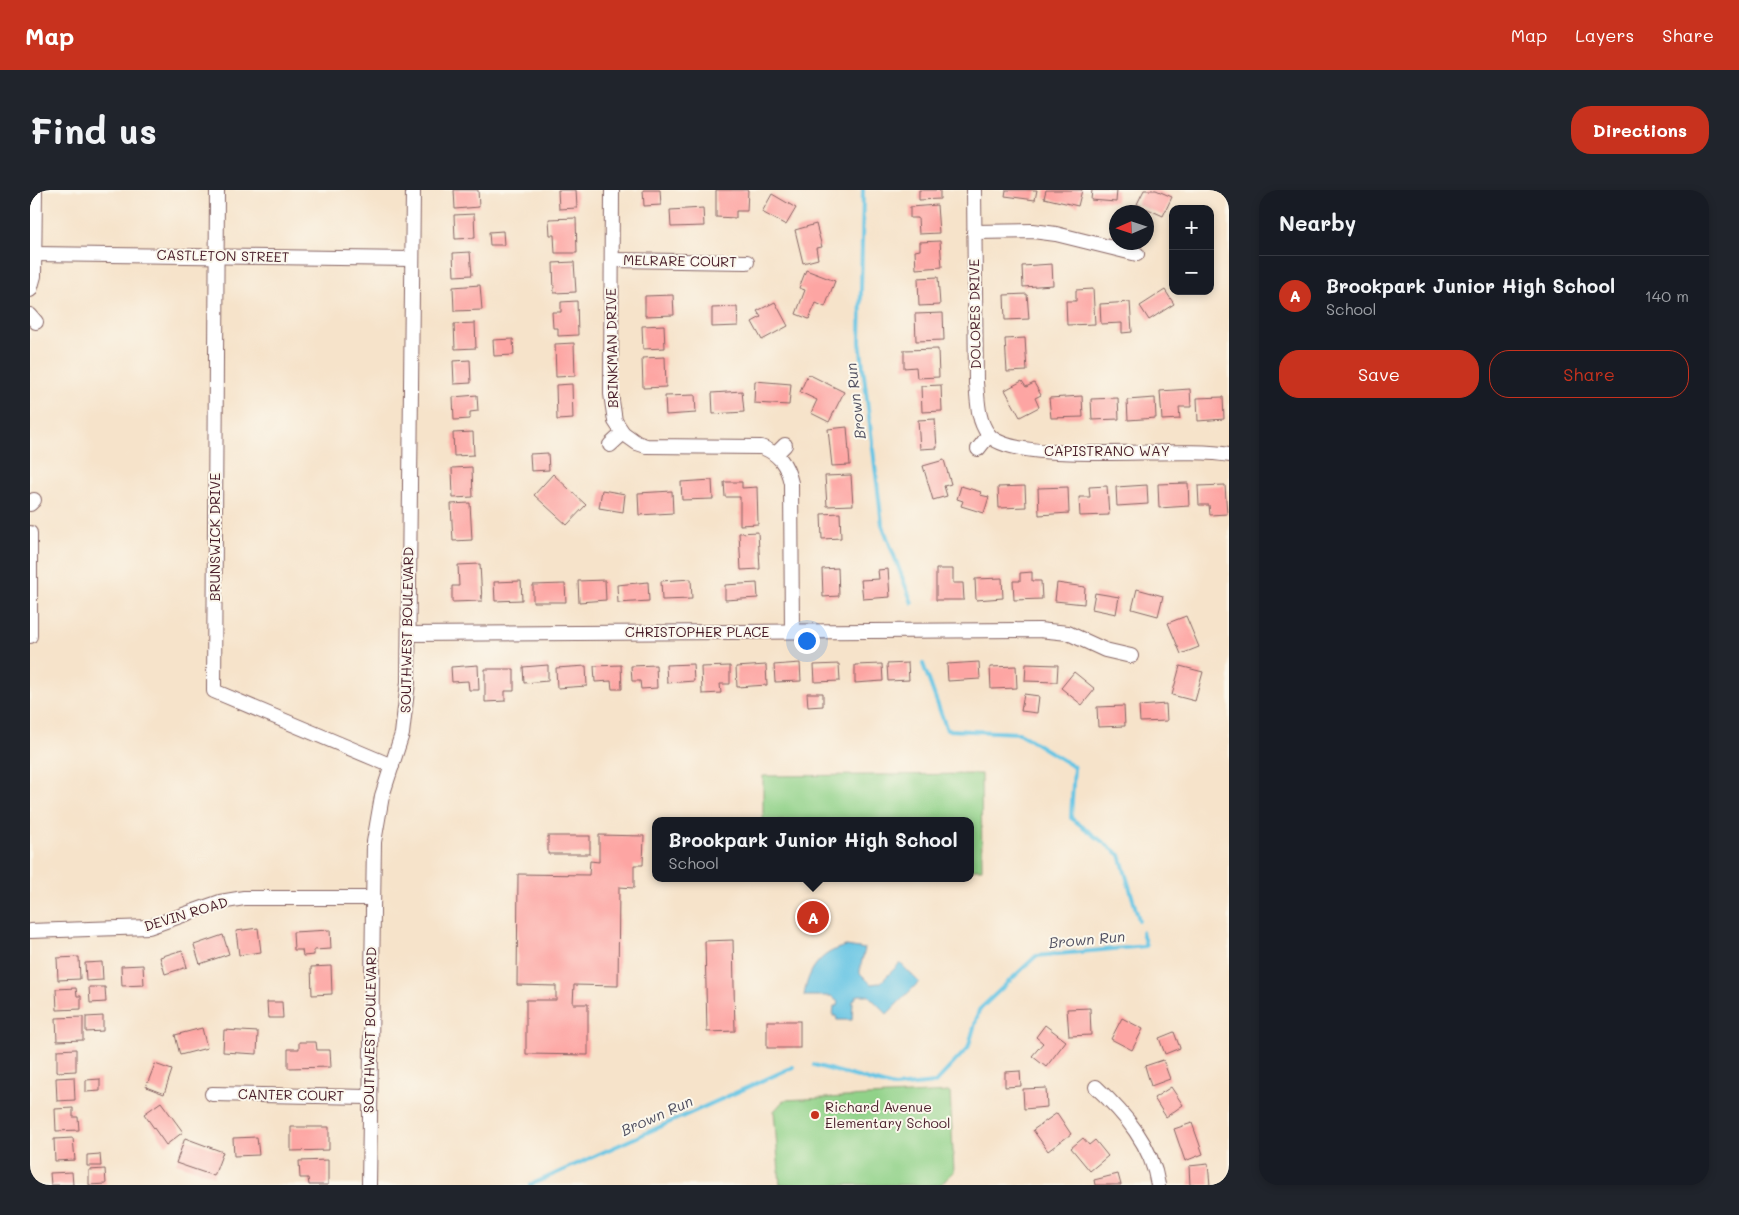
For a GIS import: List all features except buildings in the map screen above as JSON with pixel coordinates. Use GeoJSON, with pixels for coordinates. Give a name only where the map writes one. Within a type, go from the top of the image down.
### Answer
{"type":"FeatureCollection","features":[{"type":"Feature","properties":{"kind":"street"},"geometry":{"type":"LineString","coordinates":[[30,290],[34,276],[35,190]]}},
{"type":"Feature","properties":{"kind":"street","name":"BRUNSWICK DRIVE"},"geometry":{"type":"LineString","coordinates":[[217,190],[214,690],[392,766]]}},
{"type":"Feature","properties":{"kind":"street","name":"SOUTHWEST BOULEVARD"},"geometry":{"type":"LineString","coordinates":[[369,1185],[372,898],[376,820],[402,734],[406,710],[409,634],[413,190]]}},
{"type":"Feature","properties":{"kind":"street","name":"BRINKMAN DRIVE"},"geometry":{"type":"LineString","coordinates":[[612,190],[611,394],[612,412],[623,433]]}},
{"type":"Feature","properties":{"kind":"street","name":"DOLORES DRIVE"},"geometry":{"type":"LineString","coordinates":[[974,190],[976,383],[978,412],[989,436]]}},
{"type":"Feature","properties":{"kind":"street"},"geometry":{"type":"LineString","coordinates":[[974,232],[1033,231],[1056,234],[1138,254]]}},
{"type":"Feature","properties":{"kind":"street","name":"CASTLETON STREET"},"geometry":{"type":"LineString","coordinates":[[34,254],[412,259]]}},
{"type":"Feature","properties":{"kind":"street","name":"MELRARE COURT"},"geometry":{"type":"LineString","coordinates":[[612,260],[747,262]]}},
{"type":"Feature","properties":{"kind":"street"},"geometry":{"type":"LineString","coordinates":[[610,444],[623,433],[637,443],[646,446],[761,447],[781,450],[791,483],[792,631]]}},
{"type":"Feature","properties":{"kind":"street"},"geometry":{"type":"LineString","coordinates":[[978,449],[989,436]]}},
{"type":"Feature","properties":{"kind":"street","name":"CAPISTRANO WAY"},"geometry":{"type":"LineString","coordinates":[[989,436],[1000,443],[1014,448],[1045,452],[1194,451],[1229,455]]}},
{"type":"Feature","properties":{"kind":"street"},"geometry":{"type":"LineString","coordinates":[[30,533],[30,636]]}},
{"type":"Feature","properties":{"kind":"street","name":"CHRISTOPHER PLACE"},"geometry":{"type":"LineString","coordinates":[[409,634],[1055,631],[1068,633],[1105,650],[1131,656]]}},
{"type":"Feature","properties":{"kind":"street","name":"DEVIN ROAD"},"geometry":{"type":"LineString","coordinates":[[30,931],[149,927],[220,902],[244,898],[372,898]]}},
{"type":"Feature","properties":{"kind":"street"},"geometry":{"type":"LineString","coordinates":[[1096,1086],[1122,1112],[1135,1129],[1147,1150],[1156,1172],[1158,1185]]}},
{"type":"Feature","properties":{"kind":"street","name":"CANTER COURT"},"geometry":{"type":"LineString","coordinates":[[212,1094],[369,1097]]}},
{"type":"Feature","properties":{"kind":"green space"},"geometry":{"type":"Polygon","coordinates":[[[981,774],[982,869],[974,869],[974,817],[763,817],[763,776],[981,774]]]}},
{"type":"Feature","properties":{"kind":"green space"},"geometry":{"type":"Polygon","coordinates":[[[950,1092],[954,1172],[940,1185],[780,1185],[774,1111],[784,1100],[950,1092]]]}},
{"type":"Feature","properties":{"kind":"water"},"geometry":{"type":"Polygon","coordinates":[[[846,946],[865,949],[859,972],[871,984],[880,983],[900,963],[919,982],[887,1014],[868,995],[858,995],[853,1001],[852,1020],[837,1020],[836,1016],[833,1016],[834,1006],[838,1006],[838,1002],[831,996],[804,996],[808,978],[816,964],[829,953],[846,946]]]}},
{"type":"Feature","properties":{"kind":"waterway","name":"Brown Run"},"geometry":{"type":"LineString","coordinates":[[863,190],[860,342],[882,524],[912,603]]}},
{"type":"Feature","properties":{"kind":"waterway","name":"Brown Run"},"geometry":{"type":"LineString","coordinates":[[923,664],[947,730],[1019,733],[1074,767],[1071,818],[1120,855],[1139,920]]}},
{"type":"Feature","properties":{"kind":"waterway","name":"Brown Run"},"geometry":{"type":"LineString","coordinates":[[814,1065],[894,1087],[935,1083],[968,1048],[979,1010],[1036,956],[1146,946],[1142,932]]}},
{"type":"Feature","properties":{"kind":"waterway","name":"Brown Run"},"geometry":{"type":"LineString","coordinates":[[530,1185],[793,1067]]}},
{"type":"Feature","properties":{"kind":"place","name":"Brookpark Junior High School"},"geometry":{"type":"Point","coordinates":[813,917]}},
{"type":"Feature","properties":{"kind":"place","name":"Richard Avenue Elementary School"},"geometry":{"type":"Point","coordinates":[815,1115]}}]}
